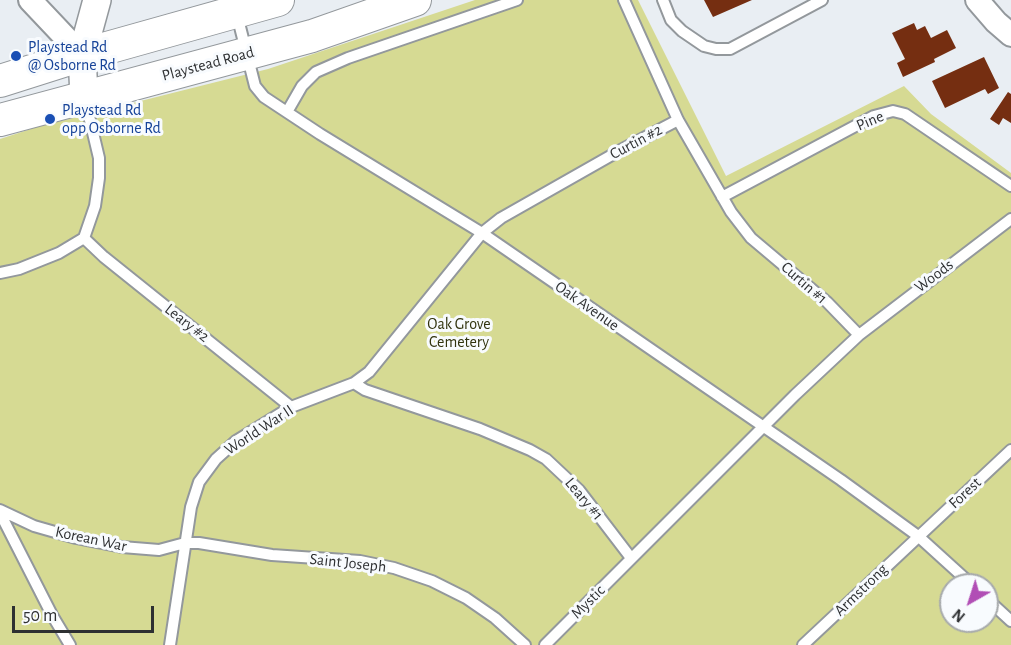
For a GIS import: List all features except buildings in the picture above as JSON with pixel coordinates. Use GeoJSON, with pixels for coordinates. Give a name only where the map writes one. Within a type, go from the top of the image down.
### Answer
{"type":"FeatureCollection","features":[{"type":"Feature","properties":{"kind":"main road"},"geometry":{"type":"LineString","coordinates":[[0,81],[82,55],[278,0]]}},
{"type":"Feature","properties":{"kind":"main road","name":"Playstead Road"},"geometry":{"type":"LineString","coordinates":[[0,120],[312,36],[415,0]]}},
{"type":"Feature","properties":{"kind":"street"},"geometry":{"type":"LineString","coordinates":[[30,0],[82,55]]}},
{"type":"Feature","properties":{"kind":"street"},"geometry":{"type":"LineString","coordinates":[[84,96],[82,55],[97,0]]}},
{"type":"Feature","properties":{"kind":"street"},"geometry":{"type":"LineString","coordinates":[[977,0],[1011,35]]}},
{"type":"Feature","properties":{"kind":"lane"},"geometry":{"type":"LineString","coordinates":[[287,112],[302,86],[316,72],[348,58],[517,0]]}},
{"type":"Feature","properties":{"kind":"lane","name":"Curtin #2"},"geometry":{"type":"LineString","coordinates":[[482,234],[501,218],[678,120],[624,0]]}},
{"type":"Feature","properties":{"kind":"lane"},"geometry":{"type":"LineString","coordinates":[[663,0],[671,20],[682,31],[704,46],[716,49],[730,49],[822,0]]}},
{"type":"Feature","properties":{"kind":"lane","name":"Oak Avenue"},"geometry":{"type":"LineString","coordinates":[[236,12],[255,86],[264,97],[482,234],[918,536],[959,573]]}},
{"type":"Feature","properties":{"kind":"lane"},"geometry":{"type":"LineString","coordinates":[[0,273],[18,269],[59,252],[84,238],[95,206],[99,158],[84,96]]}},
{"type":"Feature","properties":{"kind":"lane","name":"Pine"},"geometry":{"type":"LineString","coordinates":[[722,197],[874,116],[893,111],[905,114],[1011,186]]}},
{"type":"Feature","properties":{"kind":"lane","name":"Curtin #1"},"geometry":{"type":"LineString","coordinates":[[678,120],[731,212],[751,238],[827,302],[859,335]]}},
{"type":"Feature","properties":{"kind":"lane","name":"Woods"},"geometry":{"type":"LineString","coordinates":[[859,335],[1011,219]]}},
{"type":"Feature","properties":{"kind":"lane"},"geometry":{"type":"LineString","coordinates":[[354,383],[369,372],[482,234]]}},
{"type":"Feature","properties":{"kind":"lane","name":"Leary #2"},"geometry":{"type":"LineString","coordinates":[[84,238],[104,257],[291,407]]}},
{"type":"Feature","properties":{"kind":"lane"},"geometry":{"type":"LineString","coordinates":[[631,558],[795,395],[859,335]]}},
{"type":"Feature","properties":{"kind":"lane","name":"World War II"},"geometry":{"type":"LineString","coordinates":[[170,645],[191,507],[199,482],[216,459],[236,441],[291,407],[354,383]]}},
{"type":"Feature","properties":{"kind":"lane","name":"Leary #1"},"geometry":{"type":"LineString","coordinates":[[354,383],[365,390],[480,429],[546,459],[579,490],[631,558]]}},
{"type":"Feature","properties":{"kind":"lane","name":"Forest"},"geometry":{"type":"LineString","coordinates":[[918,536],[1011,450]]}},
{"type":"Feature","properties":{"kind":"lane"},"geometry":{"type":"LineString","coordinates":[[0,511],[47,605],[70,645]]}},
{"type":"Feature","properties":{"kind":"lane","name":"Korean War"},"geometry":{"type":"LineString","coordinates":[[0,511],[34,526],[76,538],[122,547],[159,550],[185,543]]}},
{"type":"Feature","properties":{"kind":"lane","name":"Armstrong"},"geometry":{"type":"LineString","coordinates":[[803,645],[918,536]]}},
{"type":"Feature","properties":{"kind":"lane","name":"Saint Joseph"},"geometry":{"type":"LineString","coordinates":[[185,543],[317,560],[360,561],[394,568],[432,581],[466,598],[495,618],[525,645]]}},
{"type":"Feature","properties":{"kind":"lane","name":"Mystic"},"geometry":{"type":"LineString","coordinates":[[545,645],[631,558]]}},
{"type":"Feature","properties":{"kind":"lane"},"geometry":{"type":"LineString","coordinates":[[999,610],[1011,621]]}},
{"type":"Feature","properties":{"kind":"green space","name":"Oak Grove Cemetery"},"geometry":{"type":"Polygon","coordinates":[[[475,0],[638,0],[726,176],[904,86],[931,114],[1011,173],[1011,645],[0,645],[0,139],[37,127],[268,69],[475,0]]]}},
{"type":"Feature","properties":{"kind":"place","name":"Playstead Rd @ Osborne Rd"},"geometry":{"type":"Point","coordinates":[16,56]}},
{"type":"Feature","properties":{"kind":"place","name":"Playstead Rd opp Osborne Rd"},"geometry":{"type":"Point","coordinates":[50,119]}}]}
